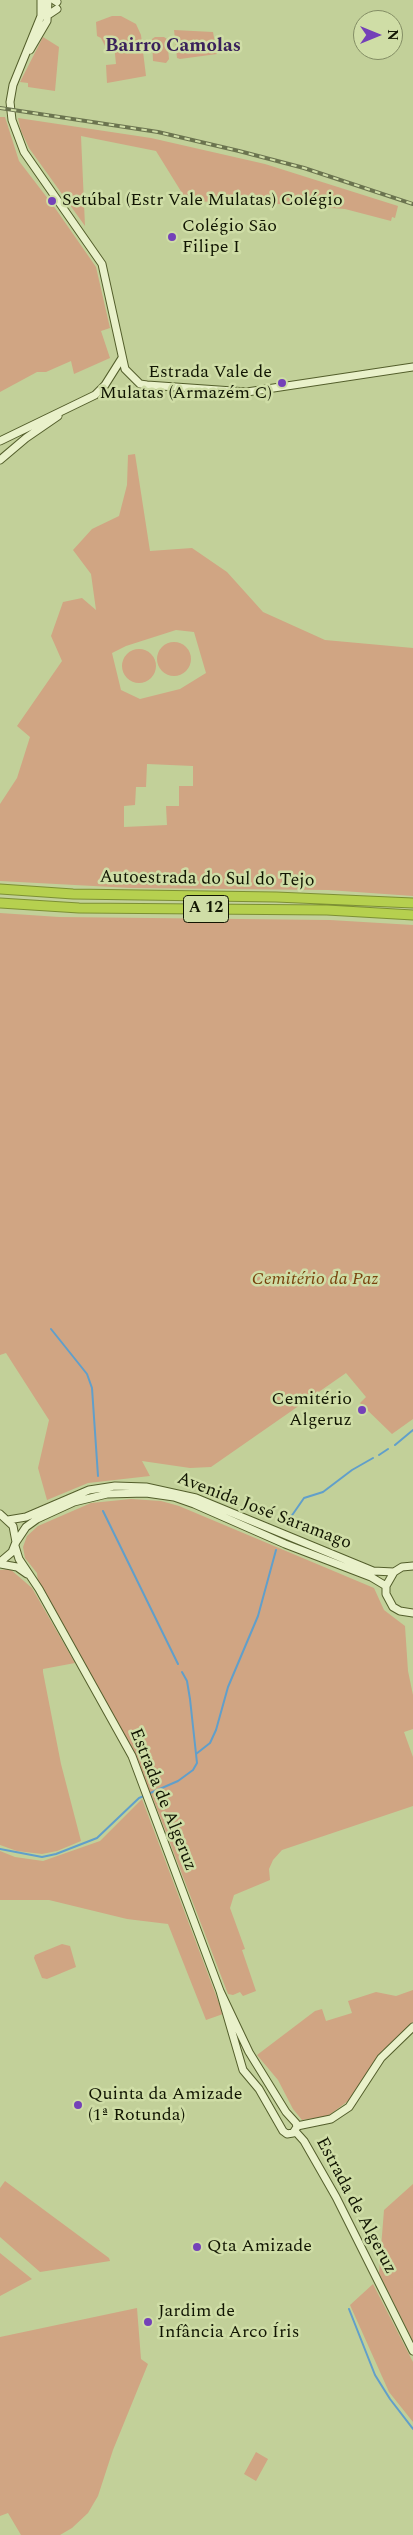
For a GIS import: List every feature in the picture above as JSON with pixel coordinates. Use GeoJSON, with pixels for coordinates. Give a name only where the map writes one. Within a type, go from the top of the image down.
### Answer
{"type":"FeatureCollection","features":[{"type":"Feature","properties":{"kind":"highway","name":"Autoestrada do Sul do Tejo"},"geometry":{"type":"LineString","coordinates":[[0,888],[67,894],[268,896],[413,903]]}},
{"type":"Feature","properties":{"kind":"highway","name":"Autoestrada do Sul do Tejo"},"geometry":{"type":"LineString","coordinates":[[0,903],[79,908],[327,910],[413,915]]}},
{"type":"Feature","properties":{"kind":"main road"},"geometry":{"type":"LineString","coordinates":[[45,3],[48,15]]}},
{"type":"Feature","properties":{"kind":"main road"},"geometry":{"type":"LineString","coordinates":[[45,3],[38,25],[12,85],[10,102],[17,137],[39,174],[94,251],[104,270],[125,370],[140,384],[247,392],[413,367]]}},
{"type":"Feature","properties":{"kind":"main road"},"geometry":{"type":"LineString","coordinates":[[20,66],[40,35],[48,15],[56,4]]}},
{"type":"Feature","properties":{"kind":"main road"},"geometry":{"type":"LineString","coordinates":[[0,441],[60,414],[95,395],[105,385],[122,358]]}},
{"type":"Feature","properties":{"kind":"main road"},"geometry":{"type":"LineString","coordinates":[[0,460],[26,438],[60,414]]}},
{"type":"Feature","properties":{"kind":"main road","name":"Avenida José Saramago"},"geometry":{"type":"LineString","coordinates":[[8,1520],[26,1517],[89,1490],[115,1486],[146,1486],[196,1498],[373,1571],[394,1572],[402,1567],[413,1566]]}},
{"type":"Feature","properties":{"kind":"main road","name":"Avenida José Saramago"},"geometry":{"type":"LineString","coordinates":[[16,1544],[26,1527],[74,1502],[108,1494],[146,1493],[174,1497],[194,1504],[285,1544],[371,1577],[386,1586]]}},
{"type":"Feature","properties":{"kind":"main road"},"geometry":{"type":"LineString","coordinates":[[0,1514],[8,1520]]}},
{"type":"Feature","properties":{"kind":"main road","name":"Estrada de Algeruz"},"geometry":{"type":"LineString","coordinates":[[8,1520],[16,1534],[19,1559],[31,1576],[130,1752],[148,1794],[220,1991],[245,2071],[282,2129],[287,2134],[296,2129]]}},
{"type":"Feature","properties":{"kind":"main road"},"geometry":{"type":"LineString","coordinates":[[0,1563],[8,1557],[16,1544]]}},
{"type":"Feature","properties":{"kind":"main road"},"geometry":{"type":"LineString","coordinates":[[0,1563],[17,1567],[31,1576]]}},
{"type":"Feature","properties":{"kind":"main road"},"geometry":{"type":"LineString","coordinates":[[394,1572],[386,1586],[386,1594],[393,1607],[400,1611],[413,1613]]}},
{"type":"Feature","properties":{"kind":"main road","name":"Estrada de Algeruz"},"geometry":{"type":"LineString","coordinates":[[220,1991],[256,2065],[291,2119],[336,2197],[413,2351]]}},
{"type":"Feature","properties":{"kind":"main road"},"geometry":{"type":"LineString","coordinates":[[296,2129],[331,2119],[349,2107],[381,2058],[413,2028]]}},
{"type":"Feature","properties":{"kind":"main road"},"geometry":{"type":"LineString","coordinates":[[252,2060],[256,2065],[253,2073],[245,2071],[246,2061],[252,2060]]}},
{"type":"Feature","properties":{"kind":"main road"},"geometry":{"type":"LineString","coordinates":[[282,2129],[282,2122],[291,2119]]}},
{"type":"Feature","properties":{"kind":"green space"},"geometry":{"type":"Polygon","coordinates":[[[112,16],[121,16],[136,24],[141,35],[146,76],[107,83],[106,65],[116,64],[114,44],[105,46],[101,38],[97,36],[96,22],[112,16]]]}},
{"type":"Feature","properties":{"kind":"green space"},"geometry":{"type":"Polygon","coordinates":[[[174,30],[213,32],[217,54],[177,58],[174,30]]]}},
{"type":"Feature","properties":{"kind":"green space"},"geometry":{"type":"Polygon","coordinates":[[[43,37],[59,47],[55,91],[28,87],[28,83],[20,82],[43,37]]]}},
{"type":"Feature","properties":{"kind":"green space"},"geometry":{"type":"Polygon","coordinates":[[[155,37],[167,39],[169,59],[166,63],[153,61],[152,39],[155,37]]]}},
{"type":"Feature","properties":{"kind":"green space"},"geometry":{"type":"Polygon","coordinates":[[[0,117],[5,117],[19,161],[55,208],[96,267],[110,328],[101,331],[110,358],[74,374],[71,361],[46,372],[37,372],[0,392],[0,117]]]}},
{"type":"Feature","properties":{"kind":"green space"},"geometry":{"type":"Polygon","coordinates":[[[18,118],[151,138],[265,164],[398,206],[395,218],[392,217],[391,221],[345,209],[278,204],[187,201],[156,151],[81,136],[85,226],[29,148],[21,131],[18,118]]]}},
{"type":"Feature","properties":{"kind":"green space"},"geometry":{"type":"Polygon","coordinates":[[[135,454],[150,551],[192,548],[227,572],[263,612],[325,640],[413,648],[413,896],[328,890],[131,888],[0,881],[0,804],[17,778],[30,737],[17,726],[62,661],[51,636],[63,602],[82,598],[96,610],[91,574],[73,550],[92,529],[119,516],[127,485],[128,455],[135,454]],[[176,630],[126,646],[112,653],[121,690],[140,699],[180,689],[206,673],[194,632],[176,630]],[[147,764],[146,787],[136,787],[135,805],[124,806],[124,827],[167,825],[166,806],[179,806],[179,786],[193,786],[193,766],[147,764]]]}},
{"type":"Feature","properties":{"kind":"green space"},"geometry":{"type":"Polygon","coordinates":[[[174,642],[186,647],[191,659],[186,671],[174,676],[162,671],[157,659],[162,647],[174,642]]]}},
{"type":"Feature","properties":{"kind":"green space"},"geometry":{"type":"Polygon","coordinates":[[[139,649],[151,654],[156,666],[151,678],[139,683],[127,678],[122,666],[127,654],[139,649]]]}},
{"type":"Feature","properties":{"kind":"green space","name":"Cemitério da Paz"},"geometry":{"type":"Polygon","coordinates":[[[0,913],[59,917],[330,920],[413,925],[413,1419],[392,1434],[360,1403],[366,1397],[346,1373],[211,1467],[190,1468],[142,1461],[150,1476],[88,1483],[47,1500],[38,1468],[49,1420],[6,1353],[0,1355],[0,913]]]}},
{"type":"Feature","properties":{"kind":"green space"},"geometry":{"type":"Polygon","coordinates":[[[131,1499],[161,1501],[179,1506],[374,1588],[384,1610],[405,1626],[408,1671],[413,1695],[413,1729],[404,1732],[413,1757],[413,1806],[282,1850],[273,1860],[269,1869],[270,1880],[234,1895],[230,1908],[245,1949],[242,1950],[256,1991],[243,1996],[240,1992],[233,1995],[228,1994],[152,1796],[38,1583],[37,1573],[25,1558],[23,1547],[27,1536],[38,1526],[91,1503],[131,1499]]]}},
{"type":"Feature","properties":{"kind":"green space"},"geometry":{"type":"Polygon","coordinates":[[[10,1569],[32,1588],[75,1663],[43,1669],[43,1672],[61,1764],[81,1841],[57,1851],[42,1854],[17,1851],[0,1845],[0,1570],[10,1569]]]}},
{"type":"Feature","properties":{"kind":"green space"},"geometry":{"type":"Polygon","coordinates":[[[142,1799],[223,2014],[206,2020],[168,1924],[127,1919],[49,1900],[0,1900],[0,1851],[15,1857],[43,1861],[100,1841],[142,1799]]]}},
{"type":"Feature","properties":{"kind":"green space"},"geometry":{"type":"Polygon","coordinates":[[[62,1944],[70,1946],[76,1967],[47,1979],[42,1978],[34,1958],[35,1955],[62,1944]]]}},
{"type":"Feature","properties":{"kind":"green space"},"geometry":{"type":"Polygon","coordinates":[[[413,1990],[413,2022],[378,2055],[352,2098],[328,2116],[302,2120],[293,2109],[278,2080],[257,2055],[315,2011],[322,2009],[326,2021],[352,2013],[348,2001],[376,1992],[396,1996],[413,1990]]]}},
{"type":"Feature","properties":{"kind":"green space"},"geometry":{"type":"Polygon","coordinates":[[[5,2181],[109,2258],[110,2261],[40,2272],[0,2237],[0,2188],[5,2181]]]}},
{"type":"Feature","properties":{"kind":"green space"},"geometry":{"type":"Polygon","coordinates":[[[413,2184],[413,2341],[379,2273],[384,2210],[413,2184]]]}},
{"type":"Feature","properties":{"kind":"green space"},"geometry":{"type":"Polygon","coordinates":[[[0,2253],[32,2279],[0,2296],[0,2253]]]}},
{"type":"Feature","properties":{"kind":"green space"},"geometry":{"type":"Polygon","coordinates":[[[373,2284],[413,2362],[413,2422],[389,2392],[350,2305],[373,2284]]]}},
{"type":"Feature","properties":{"kind":"green space"},"geometry":{"type":"Polygon","coordinates":[[[137,2308],[141,2359],[148,2364],[113,2450],[98,2496],[88,2513],[72,2528],[60,2535],[21,2535],[8,2513],[0,2516],[0,2337],[137,2308]]]}},
{"type":"Feature","properties":{"kind":"green space"},"geometry":{"type":"Polygon","coordinates":[[[256,2452],[268,2459],[256,2481],[244,2474],[256,2452]]]}},
{"type":"Feature","properties":{"kind":"waterway"},"geometry":{"type":"LineString","coordinates":[[51,1329],[87,1374],[92,1388],[98,1476]]}},
{"type":"Feature","properties":{"kind":"waterway"},"geometry":{"type":"LineString","coordinates":[[395,1445],[413,1430]]}},
{"type":"Feature","properties":{"kind":"waterway"},"geometry":{"type":"LineString","coordinates":[[379,1455],[388,1449]]}},
{"type":"Feature","properties":{"kind":"waterway"},"geometry":{"type":"LineString","coordinates":[[286,1524],[304,1498],[323,1492],[352,1470],[373,1458]]}},
{"type":"Feature","properties":{"kind":"waterway"},"geometry":{"type":"LineString","coordinates":[[103,1511],[178,1664]]}},
{"type":"Feature","properties":{"kind":"waterway"},"geometry":{"type":"LineString","coordinates":[[196,1754],[210,1743],[216,1730],[228,1687],[258,1616],[276,1550]]}},
{"type":"Feature","properties":{"kind":"waterway"},"geometry":{"type":"LineString","coordinates":[[148,1794],[178,1781],[193,1770],[197,1763],[190,1699],[187,1681],[182,1672]]}},
{"type":"Feature","properties":{"kind":"waterway"},"geometry":{"type":"LineString","coordinates":[[0,1849],[42,1857],[56,1854],[97,1838],[139,1798],[144,1796]]}},
{"type":"Feature","properties":{"kind":"waterway"},"geometry":{"type":"LineString","coordinates":[[349,2309],[375,2375],[390,2399],[413,2429]]}},
{"type":"Feature","properties":{"kind":"railway"},"geometry":{"type":"LineString","coordinates":[[0,108],[158,132],[304,168],[413,204]]}},
{"type":"Feature","properties":{"kind":"place","name":"Setúbal (Estr Vale Mulatas) Colégio"},"geometry":{"type":"Point","coordinates":[52,201]}},
{"type":"Feature","properties":{"kind":"place","name":"Colégio São Filipe I"},"geometry":{"type":"Point","coordinates":[172,237]}},
{"type":"Feature","properties":{"kind":"place","name":"Estrada Vale de Mulatas (Armazém C)"},"geometry":{"type":"Point","coordinates":[282,383]}},
{"type":"Feature","properties":{"kind":"place","name":"Cemitério Algeruz"},"geometry":{"type":"Point","coordinates":[362,1410]}},
{"type":"Feature","properties":{"kind":"place","name":"Quinta da Amizade (1ª Rotunda)"},"geometry":{"type":"Point","coordinates":[78,2105]}},
{"type":"Feature","properties":{"kind":"place","name":"Qta Amizade"},"geometry":{"type":"Point","coordinates":[197,2247]}},
{"type":"Feature","properties":{"kind":"place","name":"Jardim de Infância Arco Íris"},"geometry":{"type":"Point","coordinates":[148,2322]}},
{"type":"Feature","properties":{"kind":"district","name":"Bairro Camolas"},"geometry":{"type":"Point","coordinates":[173,47]}}]}
